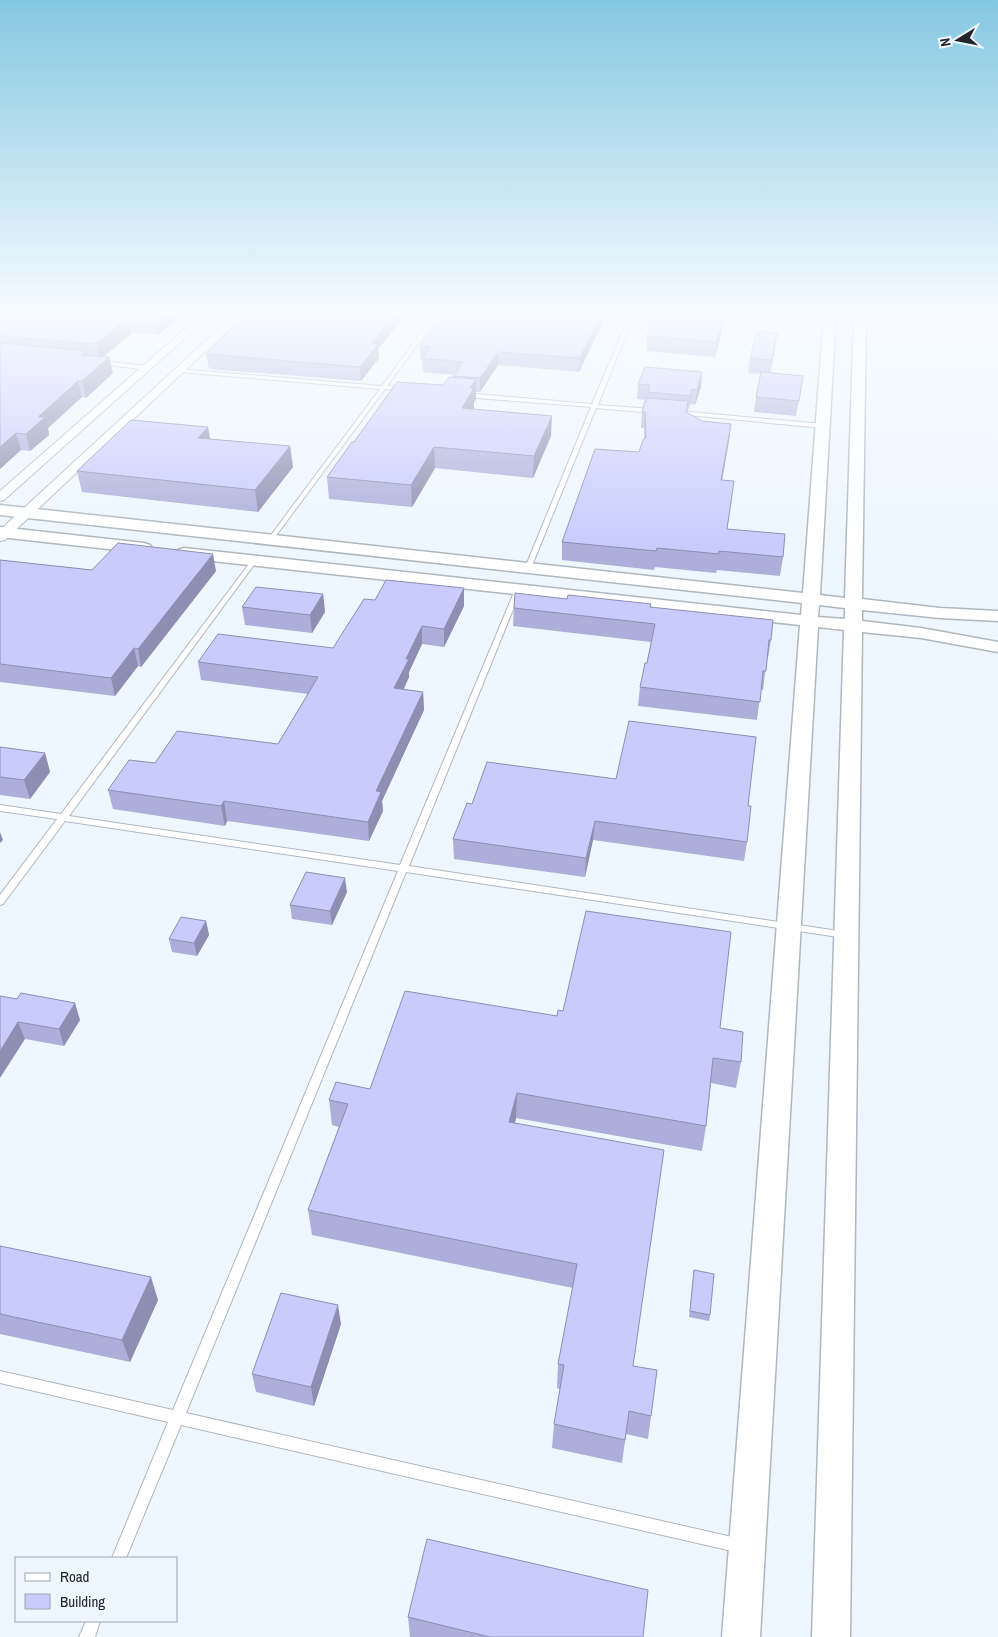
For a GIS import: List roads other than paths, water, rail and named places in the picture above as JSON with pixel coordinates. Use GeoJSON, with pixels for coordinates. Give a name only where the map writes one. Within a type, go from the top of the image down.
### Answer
{"type":"FeatureCollection","features":[{"type":"Feature","properties":{"kind":"street"},"geometry":{"type":"LineString","coordinates":[[0,497],[122,390]]}},
{"type":"Feature","properties":{"kind":"street"},"geometry":{"type":"LineString","coordinates":[[2,534],[158,390]]}},
{"type":"Feature","properties":{"kind":"street"},"geometry":{"type":"LineString","coordinates":[[741,1637],[825,390]]}},
{"type":"Feature","properties":{"kind":"street"},"geometry":{"type":"LineString","coordinates":[[831,1637],[858,390]]}},
{"type":"Feature","properties":{"kind":"street"},"geometry":{"type":"LineString","coordinates":[[0,510],[940,613],[998,616]]}},
{"type":"Feature","properties":{"kind":"street"},"geometry":{"type":"LineString","coordinates":[[2,534],[921,633],[998,647]]}},
{"type":"Feature","properties":{"kind":"lane"},"geometry":{"type":"LineString","coordinates":[[270,540],[381,390]]}},
{"type":"Feature","properties":{"kind":"lane"},"geometry":{"type":"LineString","coordinates":[[528,568],[600,390]]}},
{"type":"Feature","properties":{"kind":"lane"},"geometry":{"type":"LineString","coordinates":[[460,394],[664,412]]}},
{"type":"Feature","properties":{"kind":"lane"},"geometry":{"type":"LineString","coordinates":[[674,413],[823,426]]}},
{"type":"Feature","properties":{"kind":"lane"},"geometry":{"type":"LineString","coordinates":[[0,902],[254,561]]}},
{"type":"Feature","properties":{"kind":"lane"},"geometry":{"type":"LineString","coordinates":[[119,1557],[518,590]]}},
{"type":"Feature","properties":{"kind":"lane"},"geometry":{"type":"LineString","coordinates":[[0,808],[847,936]]}},
{"type":"Feature","properties":{"kind":"lane"},"geometry":{"type":"LineString","coordinates":[[0,1377],[747,1548]]}},
{"type":"Feature","properties":{"kind":"lane"},"geometry":{"type":"LineString","coordinates":[[87,1637],[93,1622]]}}]}
